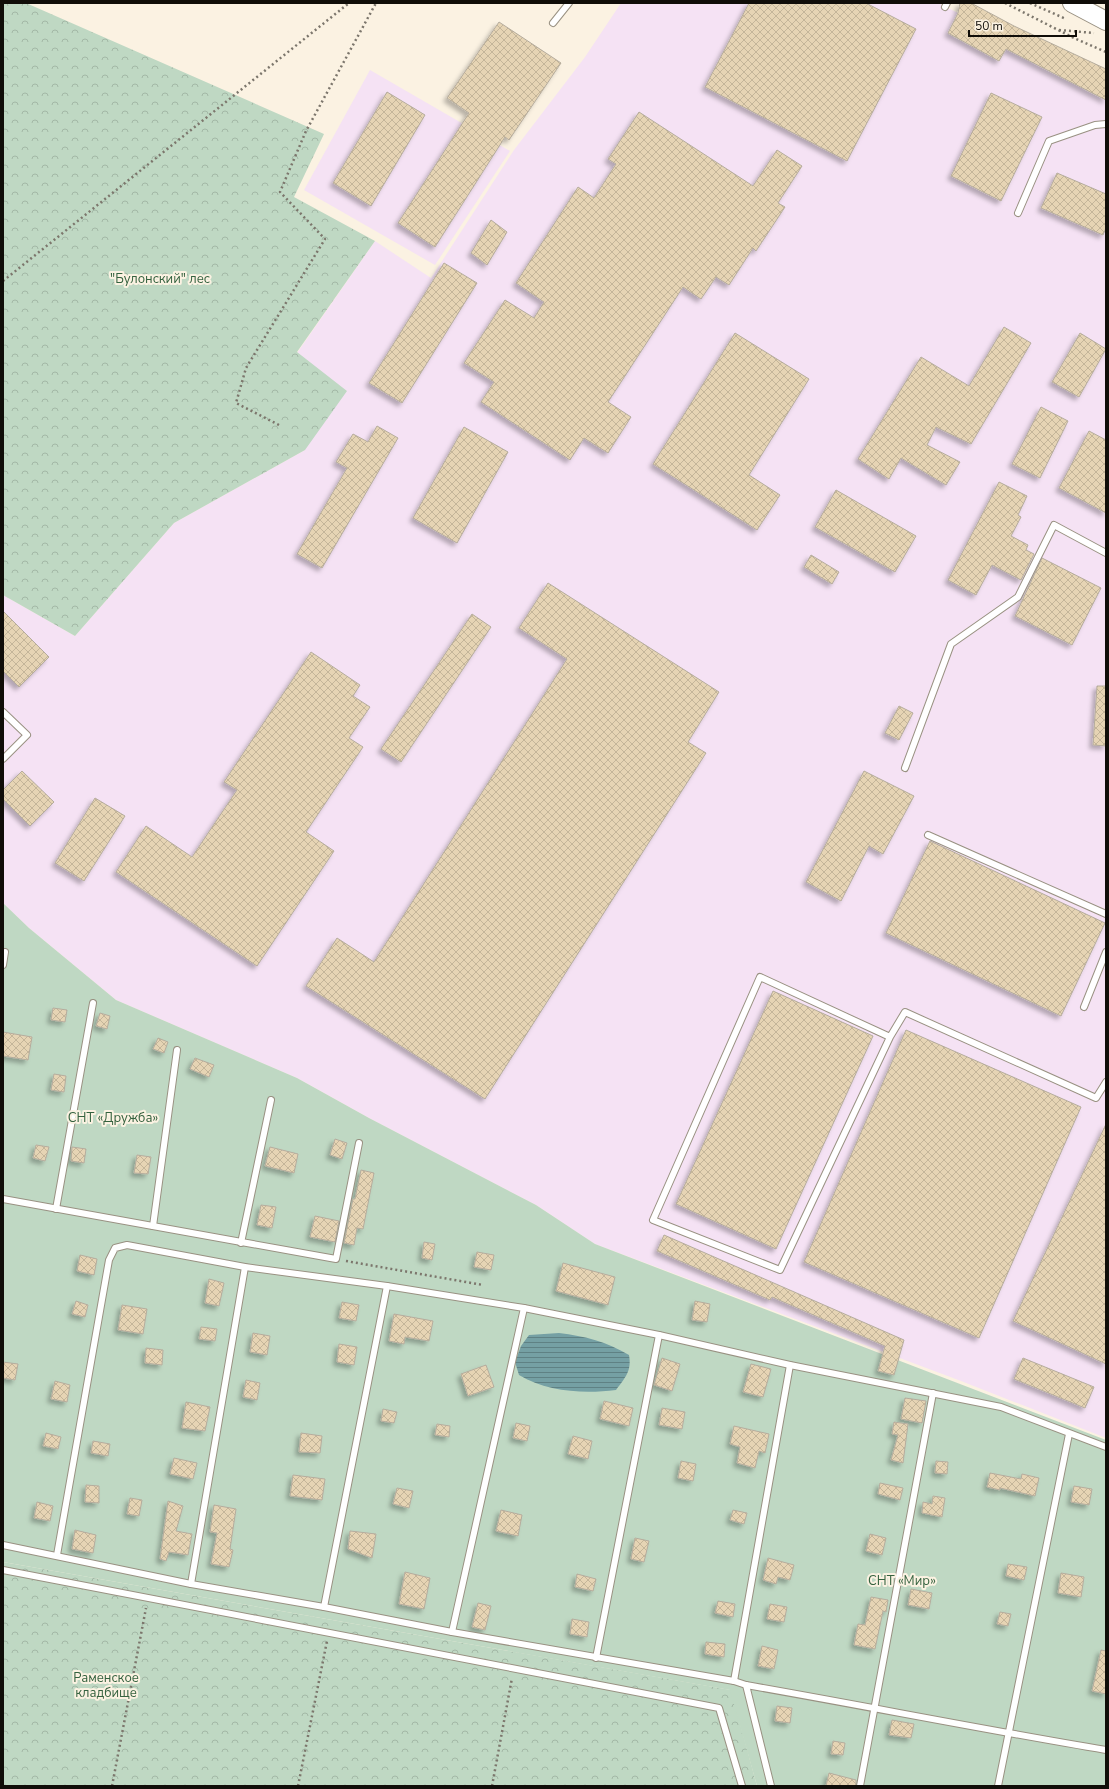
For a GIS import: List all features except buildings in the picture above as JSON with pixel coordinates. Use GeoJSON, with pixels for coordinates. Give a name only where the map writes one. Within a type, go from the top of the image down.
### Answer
{"type":"FeatureCollection","features":[{"type":"Feature","properties":{"kind":"main road"},"geometry":{"type":"LineString","coordinates":[[1072,3],[1101,27]]}},
{"type":"Feature","properties":{"kind":"lane"},"geometry":{"type":"LineString","coordinates":[[553,23],[568,3]]}},
{"type":"Feature","properties":{"kind":"lane"},"geometry":{"type":"LineString","coordinates":[[1018,213],[1048,141],[1095,125],[1106,124]]}},
{"type":"Feature","properties":{"kind":"lane"},"geometry":{"type":"LineString","coordinates":[[905,768],[951,644],[1018,597],[1054,524],[1106,554]]}},
{"type":"Feature","properties":{"kind":"lane"},"geometry":{"type":"LineString","coordinates":[[3,712],[27,735],[3,759]]}},
{"type":"Feature","properties":{"kind":"lane"},"geometry":{"type":"LineString","coordinates":[[928,835],[1106,914]]}},
{"type":"Feature","properties":{"kind":"lane"},"geometry":{"type":"LineString","coordinates":[[3,965],[5,952]]}},
{"type":"Feature","properties":{"kind":"lane"},"geometry":{"type":"LineString","coordinates":[[1084,1007],[1106,952]]}},
{"type":"Feature","properties":{"kind":"lane"},"geometry":{"type":"LineString","coordinates":[[890,1037],[760,976],[653,1220],[780,1270],[890,1037],[905,1012],[1096,1098],[1106,1082]]}},
{"type":"Feature","properties":{"kind":"lane"},"geometry":{"type":"LineString","coordinates":[[56,1209],[93,1003]]}},
{"type":"Feature","properties":{"kind":"lane"},"geometry":{"type":"LineString","coordinates":[[153,1226],[177,1050]]}},
{"type":"Feature","properties":{"kind":"lane"},"geometry":{"type":"LineString","coordinates":[[241,1242],[270,1100]]}},
{"type":"Feature","properties":{"kind":"lane"},"geometry":{"type":"LineString","coordinates":[[3,1199],[241,1242],[256,1243],[336,1259],[359,1143]]}},
{"type":"Feature","properties":{"kind":"lane"},"geometry":{"type":"LineString","coordinates":[[57,1555],[109,1260],[115,1248],[127,1245],[245,1267],[387,1286],[524,1308],[659,1335],[790,1365],[1001,1407],[1106,1447]]}},
{"type":"Feature","properties":{"kind":"lane"},"geometry":{"type":"LineString","coordinates":[[191,1584],[245,1267]]}},
{"type":"Feature","properties":{"kind":"lane"},"geometry":{"type":"LineString","coordinates":[[324,1607],[387,1286]]}},
{"type":"Feature","properties":{"kind":"lane"},"geometry":{"type":"LineString","coordinates":[[452,1632],[524,1308]]}},
{"type":"Feature","properties":{"kind":"lane"},"geometry":{"type":"LineString","coordinates":[[596,1658],[659,1335]]}},
{"type":"Feature","properties":{"kind":"lane"},"geometry":{"type":"LineString","coordinates":[[734,1681],[790,1365]]}},
{"type":"Feature","properties":{"kind":"lane"},"geometry":{"type":"LineString","coordinates":[[860,1786],[876,1708],[933,1393]]}},
{"type":"Feature","properties":{"kind":"lane"},"geometry":{"type":"LineString","coordinates":[[998,1786],[1069,1434]]}},
{"type":"Feature","properties":{"kind":"lane"},"geometry":{"type":"LineString","coordinates":[[3,1545],[191,1584],[324,1607],[596,1658],[734,1681],[746,1685],[876,1708],[1008,1734],[1106,1750]]}},
{"type":"Feature","properties":{"kind":"lane"},"geometry":{"type":"LineString","coordinates":[[3,1570],[719,1708],[742,1786]]}},
{"type":"Feature","properties":{"kind":"lane"},"geometry":{"type":"LineString","coordinates":[[746,1685],[771,1786]]}},
{"type":"Feature","properties":{"kind":"path"},"geometry":{"type":"LineString","coordinates":[[3,281],[349,3]]}},
{"type":"Feature","properties":{"kind":"path"},"geometry":{"type":"LineString","coordinates":[[279,425],[236,403],[246,368],[325,239],[280,192],[306,131],[376,3]]}},
{"type":"Feature","properties":{"kind":"path"},"geometry":{"type":"LineString","coordinates":[[1005,3],[1057,30],[1106,52]]}},
{"type":"Feature","properties":{"kind":"path"},"geometry":{"type":"LineString","coordinates":[[1057,30],[1101,27]]}},
{"type":"Feature","properties":{"kind":"path"},"geometry":{"type":"LineString","coordinates":[[336,1259],[483,1284]]}},
{"type":"Feature","properties":{"kind":"path"},"geometry":{"type":"LineString","coordinates":[[112,1786],[148,1598]]}},
{"type":"Feature","properties":{"kind":"path"},"geometry":{"type":"LineString","coordinates":[[298,1786],[328,1633]]}},
{"type":"Feature","properties":{"kind":"path"},"geometry":{"type":"LineString","coordinates":[[492,1786],[514,1668]]}},
{"type":"Feature","properties":{"kind":"shaded area"},"geometry":{"type":"Polygon","coordinates":[[[621,3],[938,3],[958,13],[948,34],[999,61],[1006,49],[1103,99],[1106,95],[1106,1438],[961,1381],[595,1244],[536,1205],[369,1118],[297,1078],[116,1000],[29,928],[3,903],[3,595],[75,636],[174,523],[305,450],[297,353],[375,241],[431,278],[514,150],[585,57],[621,3]]]}},
{"type":"Feature","properties":{"kind":"shaded area"},"geometry":{"type":"Polygon","coordinates":[[[370,70],[510,151],[435,265],[304,190],[370,70]]]}},
{"type":"Feature","properties":{"kind":"green space","name":"\"Булонский\" лес"},"geometry":{"type":"Polygon","coordinates":[[[3,3],[26,3],[324,134],[294,197],[375,241],[297,352],[347,391],[305,450],[174,523],[75,636],[3,595],[3,3]]]}},
{"type":"Feature","properties":{"kind":"green space","name":"СНТ «Мир»"},"geometry":{"type":"Polygon","coordinates":[[[3,903],[29,928],[116,1000],[297,1078],[369,1118],[536,1205],[595,1244],[1106,1440],[1106,1786],[757,1786],[730,1690],[3,1562],[3,903]]]}},
{"type":"Feature","properties":{"kind":"green space","name":"Раменское кладбище"},"geometry":{"type":"Polygon","coordinates":[[[3,1562],[731,1690],[757,1786],[3,1786],[3,1562]]]}},
{"type":"Feature","properties":{"kind":"water"},"geometry":{"type":"Polygon","coordinates":[[[559,1333],[596,1340],[629,1355],[629,1370],[616,1390],[591,1392],[566,1390],[541,1385],[519,1375],[515,1362],[521,1346],[529,1335],[559,1333]]]}},
{"type":"Feature","properties":{"kind":"park label","name":"СНТ «Дружба»"},"geometry":{"type":"Point","coordinates":[113,1117]}}]}
